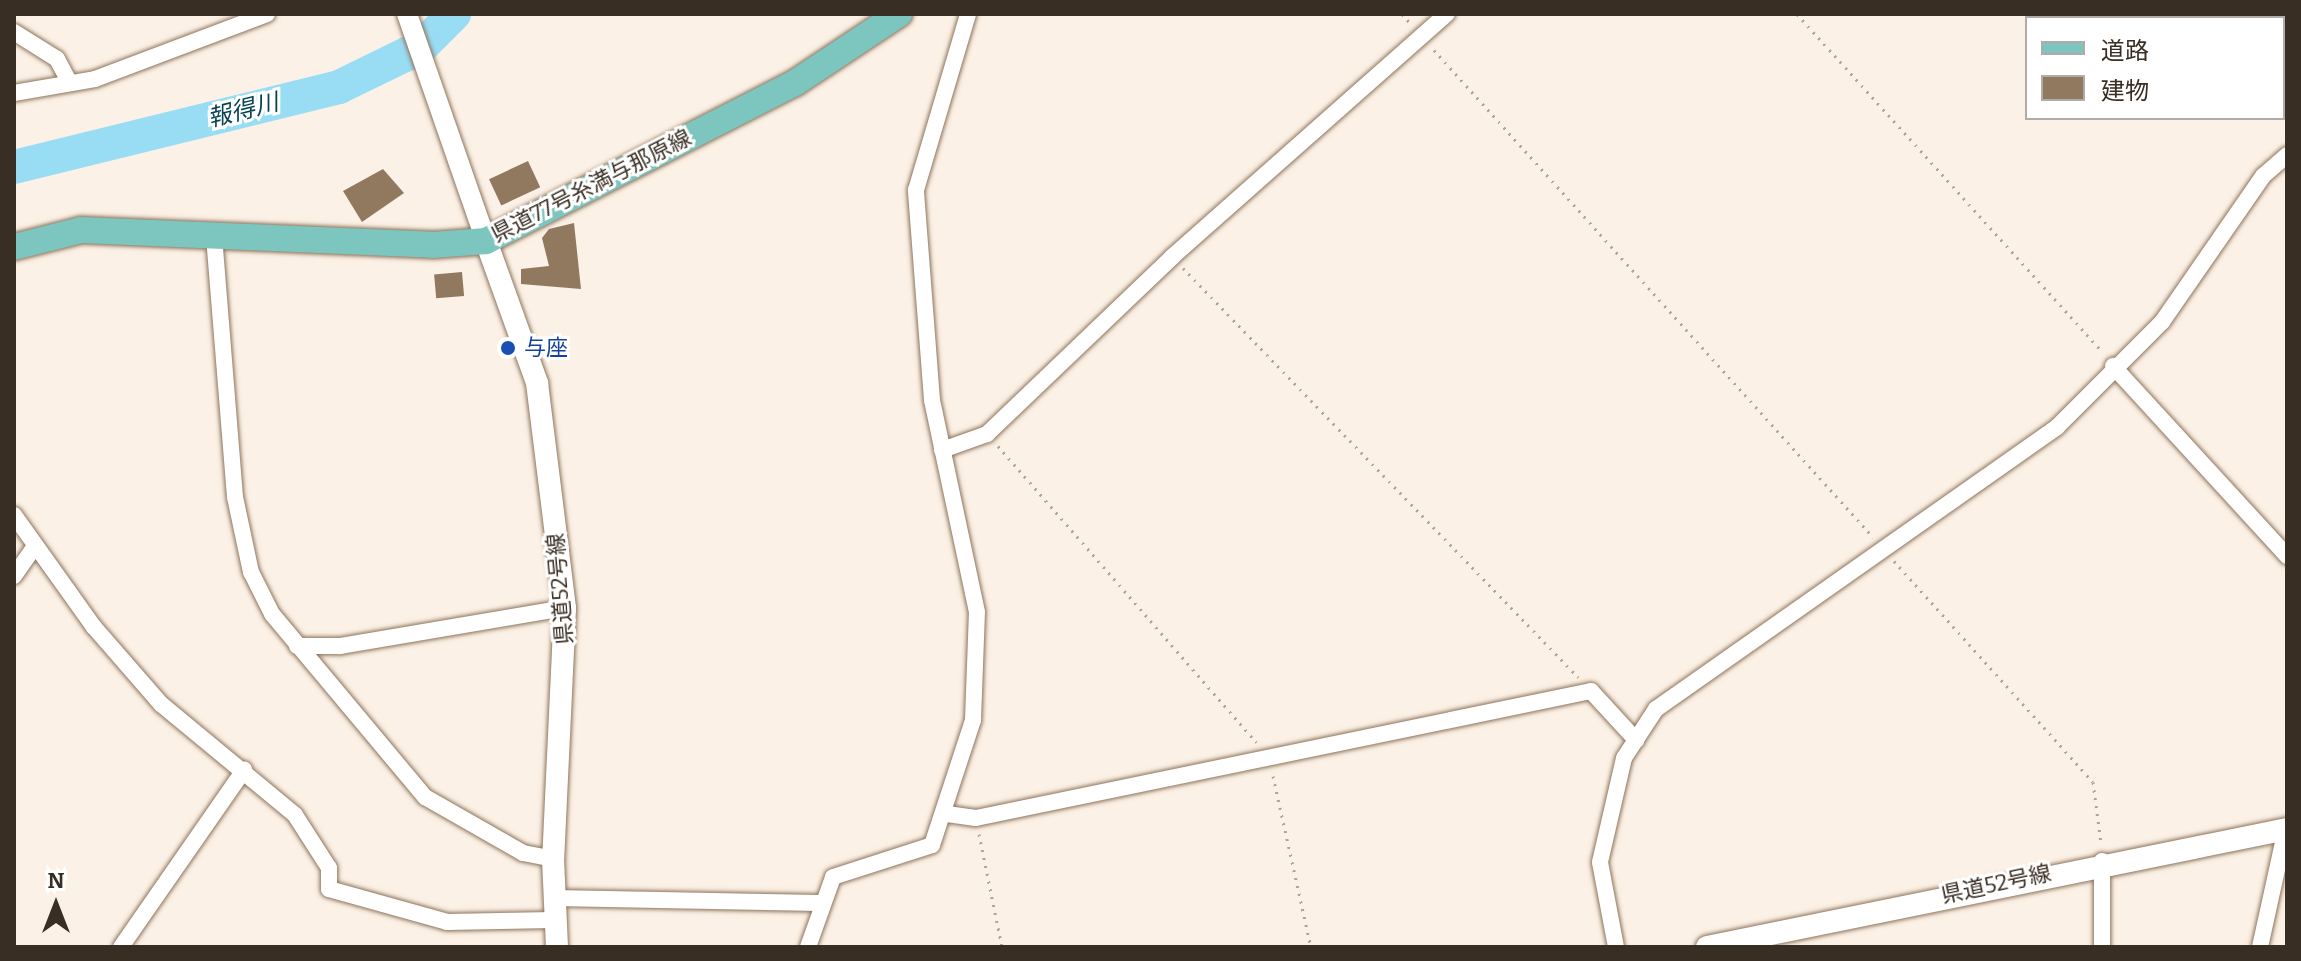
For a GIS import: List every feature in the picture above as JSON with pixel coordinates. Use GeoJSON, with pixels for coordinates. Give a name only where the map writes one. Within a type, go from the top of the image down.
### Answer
{"type":"FeatureCollection","features":[{"type":"Feature","properties":{"kind":"main road","name":"県道77号糸満与那原線"},"geometry":{"type":"LineString","coordinates":[[14,247],[81,230],[443,246],[486,241],[795,83],[899,14]]}},
{"type":"Feature","properties":{"kind":"main road","name":"県道52号線"},"geometry":{"type":"LineString","coordinates":[[486,241],[537,383],[565,608],[553,859],[557,947]]}},
{"type":"Feature","properties":{"kind":"main road","name":"県道52号線"},"geometry":{"type":"LineString","coordinates":[[1707,947],[2102,861],[2286,829]]}},
{"type":"Feature","properties":{"kind":"street"},"geometry":{"type":"LineString","coordinates":[[14,93],[70,83],[267,14]]}},
{"type":"Feature","properties":{"kind":"street"},"geometry":{"type":"LineString","coordinates":[[407,14],[438,90],[486,241]]}},
{"type":"Feature","properties":{"kind":"street"},"geometry":{"type":"LineString","coordinates":[[808,947],[819,903],[840,872],[919,855],[932,845],[947,814],[973,720],[979,646],[942,450],[921,293],[916,178],[968,14]]}},
{"type":"Feature","properties":{"kind":"street"},"geometry":{"type":"LineString","coordinates":[[942,450],[987,434],[1172,257],[1447,14]]}},
{"type":"Feature","properties":{"kind":"street"},"geometry":{"type":"LineString","coordinates":[[14,32],[57,59],[70,83]]}},
{"type":"Feature","properties":{"kind":"street"},"geometry":{"type":"LineString","coordinates":[[1616,947],[1600,862],[1610,801],[1636,740],[1656,709],[2057,427],[2113,366],[2162,322],[2263,176],[2287,155]]}},
{"type":"Feature","properties":{"kind":"street"},"geometry":{"type":"LineString","coordinates":[[214,236],[235,497],[251,572],[297,646],[425,797],[523,853],[553,859]]}},
{"type":"Feature","properties":{"kind":"street"},"geometry":{"type":"LineString","coordinates":[[2113,366],[2287,556]]}},
{"type":"Feature","properties":{"kind":"street"},"geometry":{"type":"LineString","coordinates":[[14,515],[34,547],[161,704],[280,798],[321,849],[329,889],[388,912],[447,922],[553,909],[819,903]]}},
{"type":"Feature","properties":{"kind":"street"},"geometry":{"type":"LineString","coordinates":[[14,576],[34,547]]}},
{"type":"Feature","properties":{"kind":"street"},"geometry":{"type":"LineString","coordinates":[[297,646],[340,646],[565,608]]}},
{"type":"Feature","properties":{"kind":"street"},"geometry":{"type":"LineString","coordinates":[[947,814],[976,818],[1591,691],[1636,740]]}},
{"type":"Feature","properties":{"kind":"street"},"geometry":{"type":"LineString","coordinates":[[121,947],[244,770]]}},
{"type":"Feature","properties":{"kind":"street"},"geometry":{"type":"LineString","coordinates":[[2260,947],[2286,829]]}},
{"type":"Feature","properties":{"kind":"street"},"geometry":{"type":"LineString","coordinates":[[2102,861],[2102,947]]}},
{"type":"Feature","properties":{"kind":"path"},"geometry":{"type":"LineString","coordinates":[[1797,14],[2113,366]]}},
{"type":"Feature","properties":{"kind":"path"},"geometry":{"type":"LineString","coordinates":[[1422,36],[2093,782],[2100,796],[2102,861]]}},
{"type":"Feature","properties":{"kind":"path"},"geometry":{"type":"LineString","coordinates":[[1172,257],[1591,691]]}},
{"type":"Feature","properties":{"kind":"path"},"geometry":{"type":"LineString","coordinates":[[987,434],[1268,756],[1311,947]]}},
{"type":"Feature","properties":{"kind":"path"},"geometry":{"type":"LineString","coordinates":[[976,818],[1002,947]]}},
{"type":"Feature","properties":{"kind":"building"},"geometry":{"type":"Polygon","coordinates":[[[528,161],[540,187],[501,205],[489,179],[528,161]]]}},
{"type":"Feature","properties":{"kind":"building"},"geometry":{"type":"Polygon","coordinates":[[[383,169],[404,193],[362,222],[343,191],[383,169]]]}},
{"type":"Feature","properties":{"kind":"building"},"geometry":{"type":"Polygon","coordinates":[[[574,223],[581,289],[521,284],[521,269],[549,266],[542,238],[549,229],[574,223]]]}},
{"type":"Feature","properties":{"kind":"building"},"geometry":{"type":"Polygon","coordinates":[[[462,272],[464,296],[436,298],[434,274],[462,272]]]}},
{"type":"Feature","properties":{"kind":"waterway","name":"報得川"},"geometry":{"type":"LineString","coordinates":[[14,167],[339,87],[421,47],[454,14]]}},
{"type":"Feature","properties":{"kind":"place","name":"与座"},"geometry":{"type":"Point","coordinates":[508,348]}}]}
